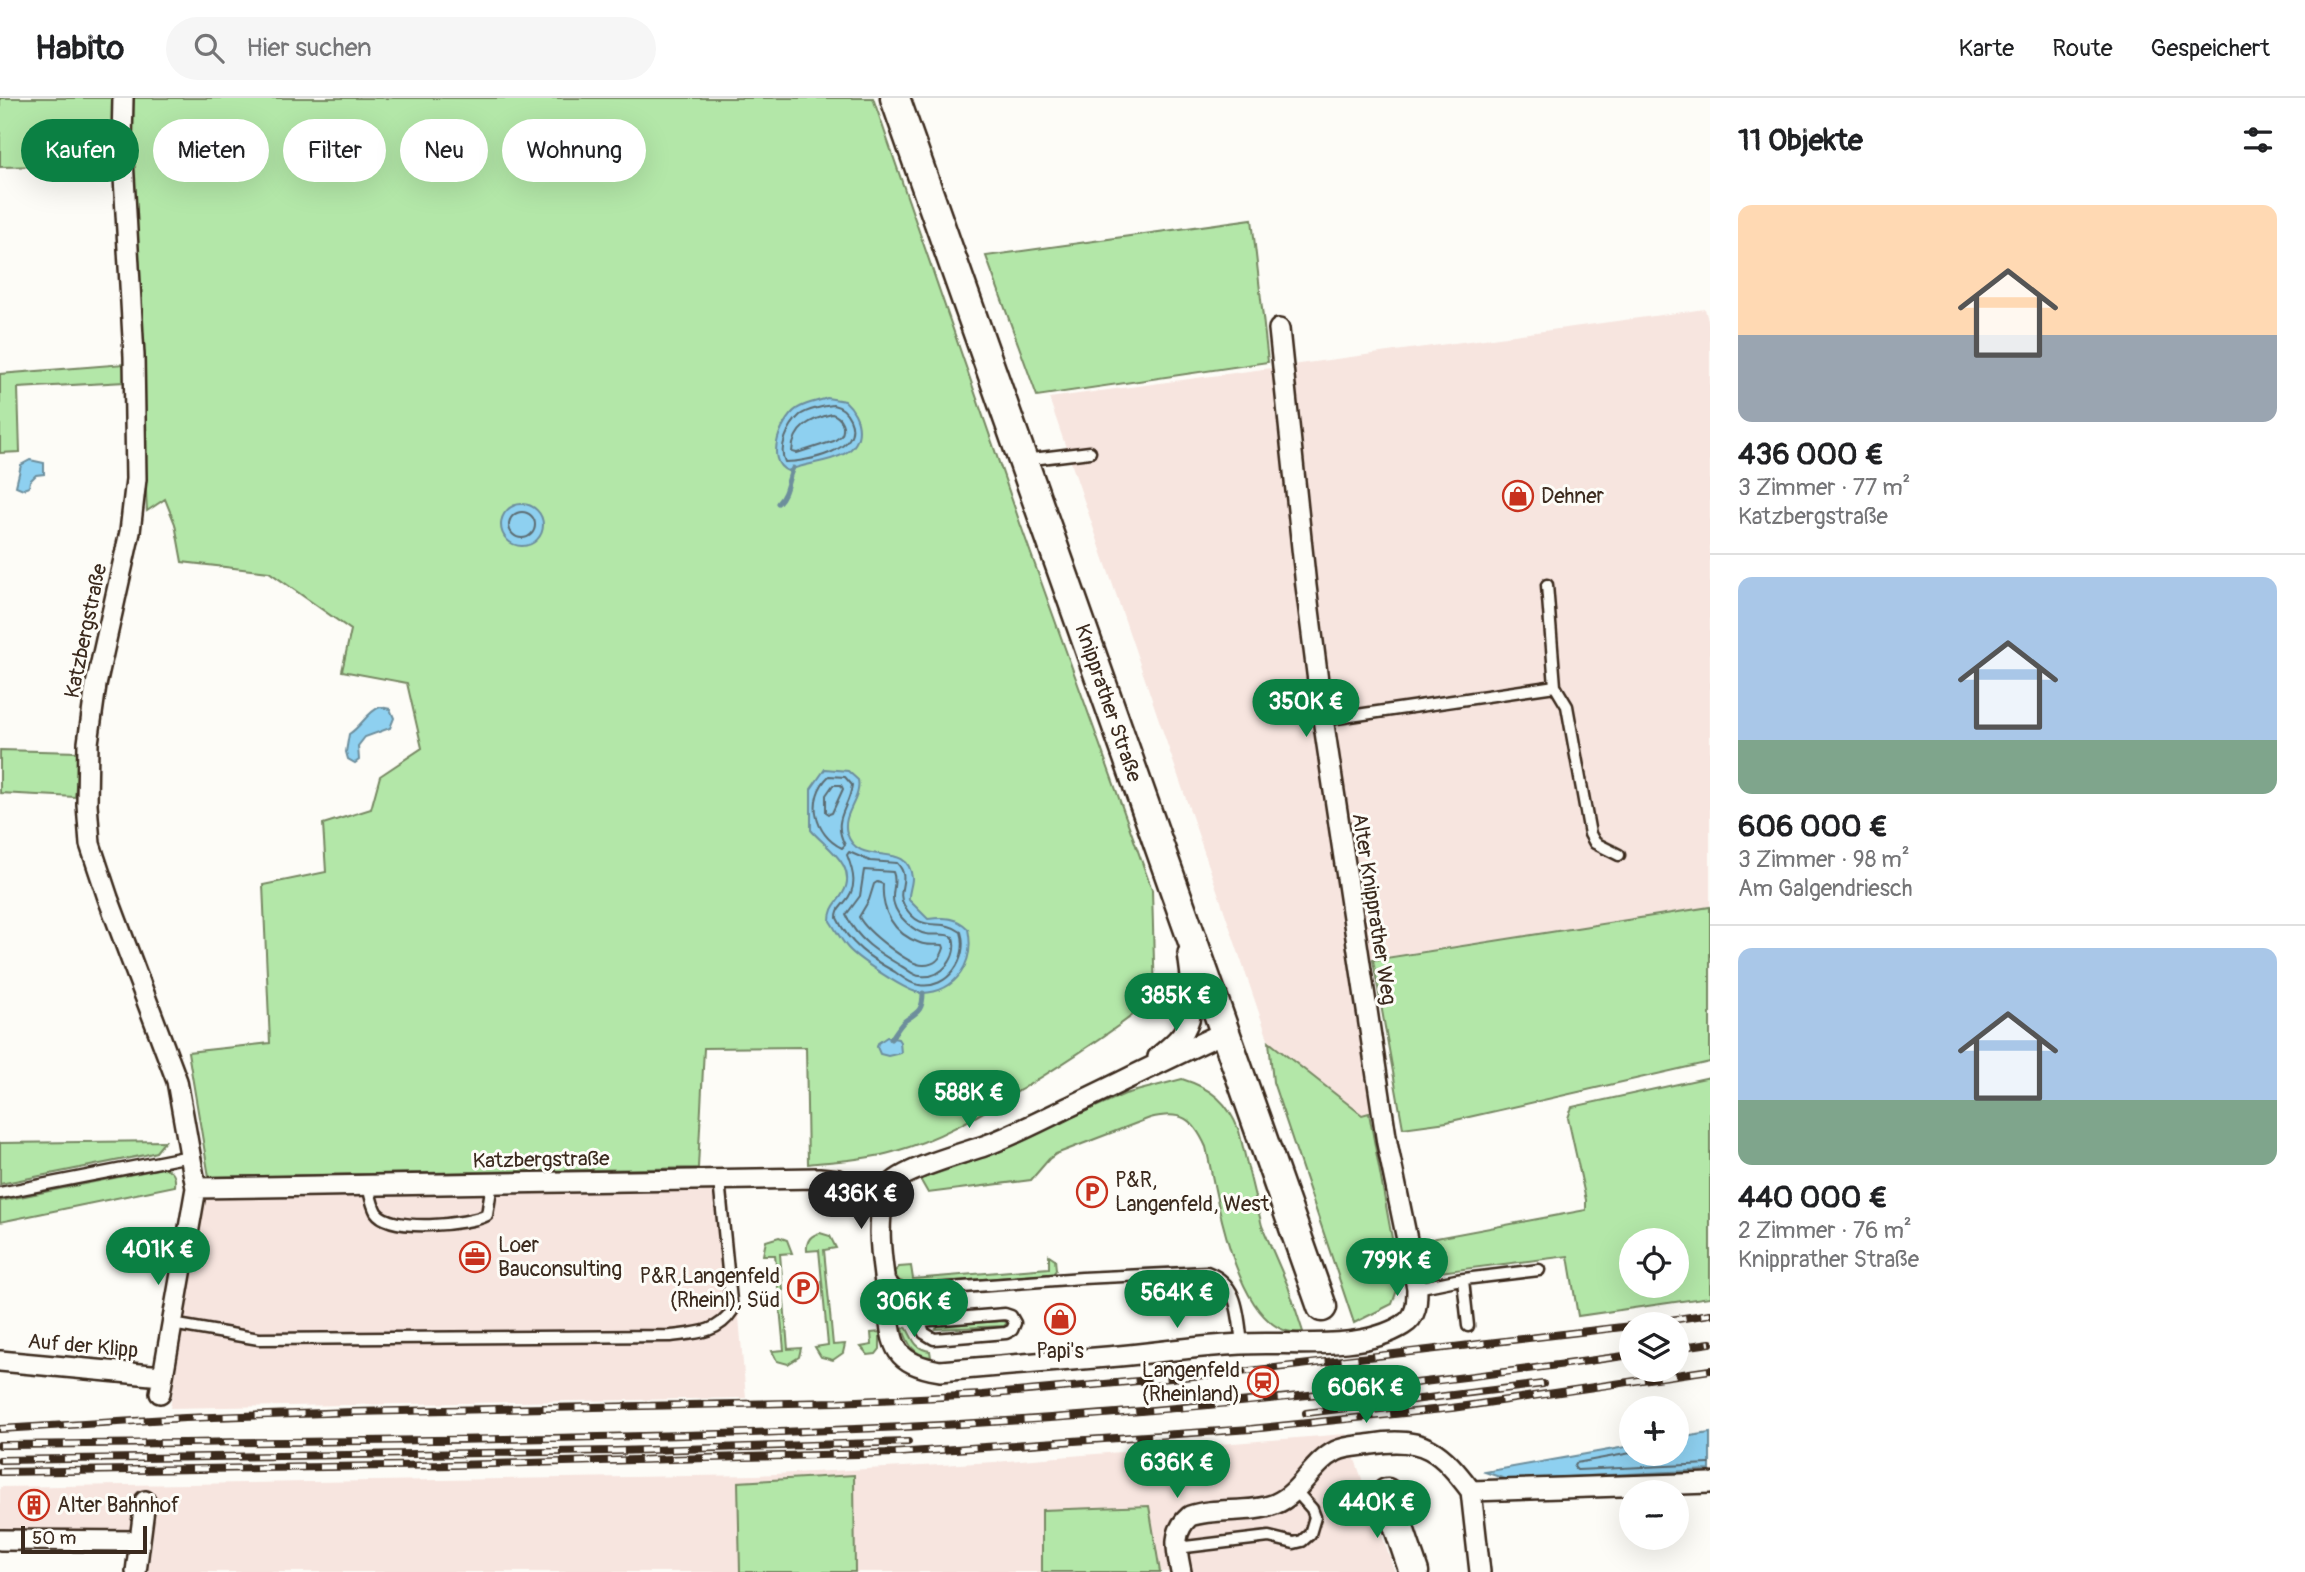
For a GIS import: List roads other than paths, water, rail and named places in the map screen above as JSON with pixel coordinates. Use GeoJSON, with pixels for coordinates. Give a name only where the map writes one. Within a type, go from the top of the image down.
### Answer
{"type":"FeatureCollection","features":[{"type":"Feature","properties":{"kind":"main road","name":"Knipprather Straße"},"geometry":{"type":"LineString","coordinates":[[895,98],[1322,1307]]}},
{"type":"Feature","properties":{"kind":"main road"},"geometry":{"type":"LineString","coordinates":[[1387,1493],[1414,1572]]}},
{"type":"Feature","properties":{"kind":"street","name":"Katzbergstraße"},"geometry":{"type":"LineString","coordinates":[[123,98],[122,141],[134,356],[136,478],[130,531],[96,685],[88,743],[87,804],[90,844],[107,898],[177,1081],[196,1188],[161,1385]]}},
{"type":"Feature","properties":{"kind":"street","name":"Alter Knipprather Weg"},"geometry":{"type":"LineString","coordinates":[[1242,1344],[1357,1340],[1404,1325],[1417,1308],[1417,1288],[1387,1143],[1323,720],[1279,329]]}},
{"type":"Feature","properties":{"kind":"street"},"geometry":{"type":"LineString","coordinates":[[1145,1070],[1185,1031],[1190,1016],[1192,993],[1184,916]]}},
{"type":"Feature","properties":{"kind":"street"},"geometry":{"type":"LineString","coordinates":[[1225,1032],[991,1143],[911,1172],[893,1182],[884,1196],[880,1211],[893,1341],[905,1360],[919,1368],[940,1371],[1242,1344]]}},
{"type":"Feature","properties":{"kind":"street","name":"Katzbergstraße"},"geometry":{"type":"LineString","coordinates":[[196,1188],[819,1178],[838,1180],[884,1196]]}},
{"type":"Feature","properties":{"kind":"street","name":"Auf der Klipp"},"geometry":{"type":"LineString","coordinates":[[0,1361],[161,1385]]}},
{"type":"Feature","properties":{"kind":"street"},"geometry":{"type":"LineString","coordinates":[[1181,1572],[1176,1537],[1189,1516],[1275,1504],[1295,1490],[1335,1451],[1392,1441],[1422,1444],[1450,1463],[1471,1491],[1480,1572]]}},
{"type":"Feature","properties":{"kind":"street"},"geometry":{"type":"LineString","coordinates":[[1471,1491],[1710,1483]]}},
{"type":"Feature","properties":{"kind":"street"},"geometry":{"type":"LineString","coordinates":[[136,1572],[145,1501]]}},
{"type":"Feature","properties":{"kind":"street"},"geometry":{"type":"LineString","coordinates":[[0,1540],[140,1541]]}},
{"type":"Feature","properties":{"kind":"lane"},"geometry":{"type":"LineString","coordinates":[[1023,460],[1090,452]]}},
{"type":"Feature","properties":{"kind":"lane"},"geometry":{"type":"LineString","coordinates":[[1547,585],[1555,686],[1567,706],[1590,834],[1595,843],[1619,855]]}},
{"type":"Feature","properties":{"kind":"lane"},"geometry":{"type":"LineString","coordinates":[[1323,720],[1555,686]]}},
{"type":"Feature","properties":{"kind":"lane"},"geometry":{"type":"LineString","coordinates":[[0,1193],[190,1156]]}},
{"type":"Feature","properties":{"kind":"lane"},"geometry":{"type":"LineString","coordinates":[[172,1324],[259,1339],[671,1336],[699,1333],[724,1324],[732,1311],[719,1180]]}},
{"type":"Feature","properties":{"kind":"lane"},"geometry":{"type":"LineString","coordinates":[[368,1186],[377,1213],[385,1218],[395,1222],[442,1224],[487,1215],[492,1184]]}},
{"type":"Feature","properties":{"kind":"lane"},"geometry":{"type":"LineString","coordinates":[[1417,1288],[1539,1270]]}},
{"type":"Feature","properties":{"kind":"lane"},"geometry":{"type":"LineString","coordinates":[[884,1272],[899,1290],[924,1334],[934,1339],[1006,1333],[1012,1330],[1015,1323],[1011,1316],[1005,1314],[919,1321]]}},
{"type":"Feature","properties":{"kind":"lane"},"geometry":{"type":"LineString","coordinates":[[899,1290],[1207,1272],[1219,1277],[1231,1289],[1237,1305],[1242,1344]]}},
{"type":"Feature","properties":{"kind":"lane"},"geometry":{"type":"LineString","coordinates":[[1463,1280],[1468,1326]]}},
{"type":"Feature","properties":{"kind":"lane"},"geometry":{"type":"LineString","coordinates":[[1177,1548],[1269,1537],[1294,1543],[1302,1541],[1310,1534],[1315,1517],[1312,1509],[1295,1490]]}},
{"type":"Feature","properties":{"kind":"water"},"geometry":{"type":"Polygon","coordinates":[[[827,398],[845,401],[853,410],[859,426],[857,441],[842,455],[788,471],[781,466],[777,458],[776,449],[782,428],[800,407],[827,398]]]}},
{"type":"Feature","properties":{"kind":"water"},"geometry":{"type":"Polygon","coordinates":[[[30,460],[44,463],[44,474],[36,475],[30,481],[29,487],[23,489],[16,486],[21,465],[30,460]]]}},
{"type":"Feature","properties":{"kind":"water"},"geometry":{"type":"Polygon","coordinates":[[[522,504],[537,510],[543,525],[537,540],[522,546],[507,540],[501,525],[507,510],[522,504]]]}},
{"type":"Feature","properties":{"kind":"water"},"geometry":{"type":"Polygon","coordinates":[[[380,707],[390,709],[394,718],[390,728],[365,737],[358,746],[359,760],[355,763],[348,759],[346,752],[349,734],[380,707]]]}},
{"type":"Feature","properties":{"kind":"water"},"geometry":{"type":"Polygon","coordinates":[[[825,769],[848,771],[858,780],[857,794],[846,826],[853,844],[861,850],[902,859],[909,866],[912,878],[909,900],[928,919],[950,919],[968,929],[969,953],[966,963],[954,981],[945,987],[922,993],[895,982],[853,953],[830,921],[833,908],[847,883],[847,874],[838,858],[811,830],[811,789],[825,769]]]}},
{"type":"Feature","properties":{"kind":"water"},"geometry":{"type":"Polygon","coordinates":[[[887,1037],[898,1039],[901,1053],[888,1056],[880,1054],[878,1043],[887,1037]]]}},
{"type":"Feature","properties":{"kind":"water"},"geometry":{"type":"Polygon","coordinates":[[[1710,1433],[1710,1470],[1508,1480],[1485,1472],[1619,1448],[1619,1466],[1689,1466],[1689,1436],[1710,1433]]]}},
{"type":"Feature","properties":{"kind":"waterway"},"geometry":{"type":"LineString","coordinates":[[778,503],[784,495],[793,468]]}},
{"type":"Feature","properties":{"kind":"waterway"},"geometry":{"type":"LineString","coordinates":[[891,1039],[904,1022],[919,1010],[923,993]]}},
{"type":"Feature","properties":{"kind":"railway"},"geometry":{"type":"LineString","coordinates":[[1689,1317],[1710,1314]]}},
{"type":"Feature","properties":{"kind":"railway"},"geometry":{"type":"LineString","coordinates":[[0,1429],[353,1412],[837,1402],[982,1395],[1249,1371],[1619,1327]]}},
{"type":"Feature","properties":{"kind":"railway"},"geometry":{"type":"LineString","coordinates":[[1689,1346],[1710,1343]]}},
{"type":"Feature","properties":{"kind":"railway"},"geometry":{"type":"LineString","coordinates":[[0,1445],[565,1438],[904,1427],[1177,1408],[1450,1379],[1619,1357]]}},
{"type":"Feature","properties":{"kind":"railway"},"geometry":{"type":"LineString","coordinates":[[0,1472],[453,1465],[895,1453],[1251,1429],[1452,1408],[1710,1370]]}},
{"type":"Feature","properties":{"kind":"railway"},"geometry":{"type":"LineString","coordinates":[[1306,1413],[1543,1384]]}},
{"type":"Feature","properties":{"kind":"railway"},"geometry":{"type":"LineString","coordinates":[[0,1460],[616,1451],[908,1442]]}},
{"type":"Feature","properties":{"kind":"place","name":"Dehner"},"geometry":{"type":"Point","coordinates":[1518,496]}},
{"type":"Feature","properties":{"kind":"place","name":"P&R, Langenfeld, West"},"geometry":{"type":"Point","coordinates":[1092,1192]}},
{"type":"Feature","properties":{"kind":"place","name":"Loer Bauconsulting"},"geometry":{"type":"Point","coordinates":[475,1257]}},
{"type":"Feature","properties":{"kind":"place","name":"P&R,Langenfeld (Rheinl), Süd"},"geometry":{"type":"Point","coordinates":[803,1288]}},
{"type":"Feature","properties":{"kind":"place","name":"Papi's"},"geometry":{"type":"Point","coordinates":[1060,1319]}},
{"type":"Feature","properties":{"kind":"place","name":"Langenfeld (Rheinland)"},"geometry":{"type":"Point","coordinates":[1263,1382]}},
{"type":"Feature","properties":{"kind":"place","name":"Alter Bahnhof"},"geometry":{"type":"Point","coordinates":[34,1505]}}]}
